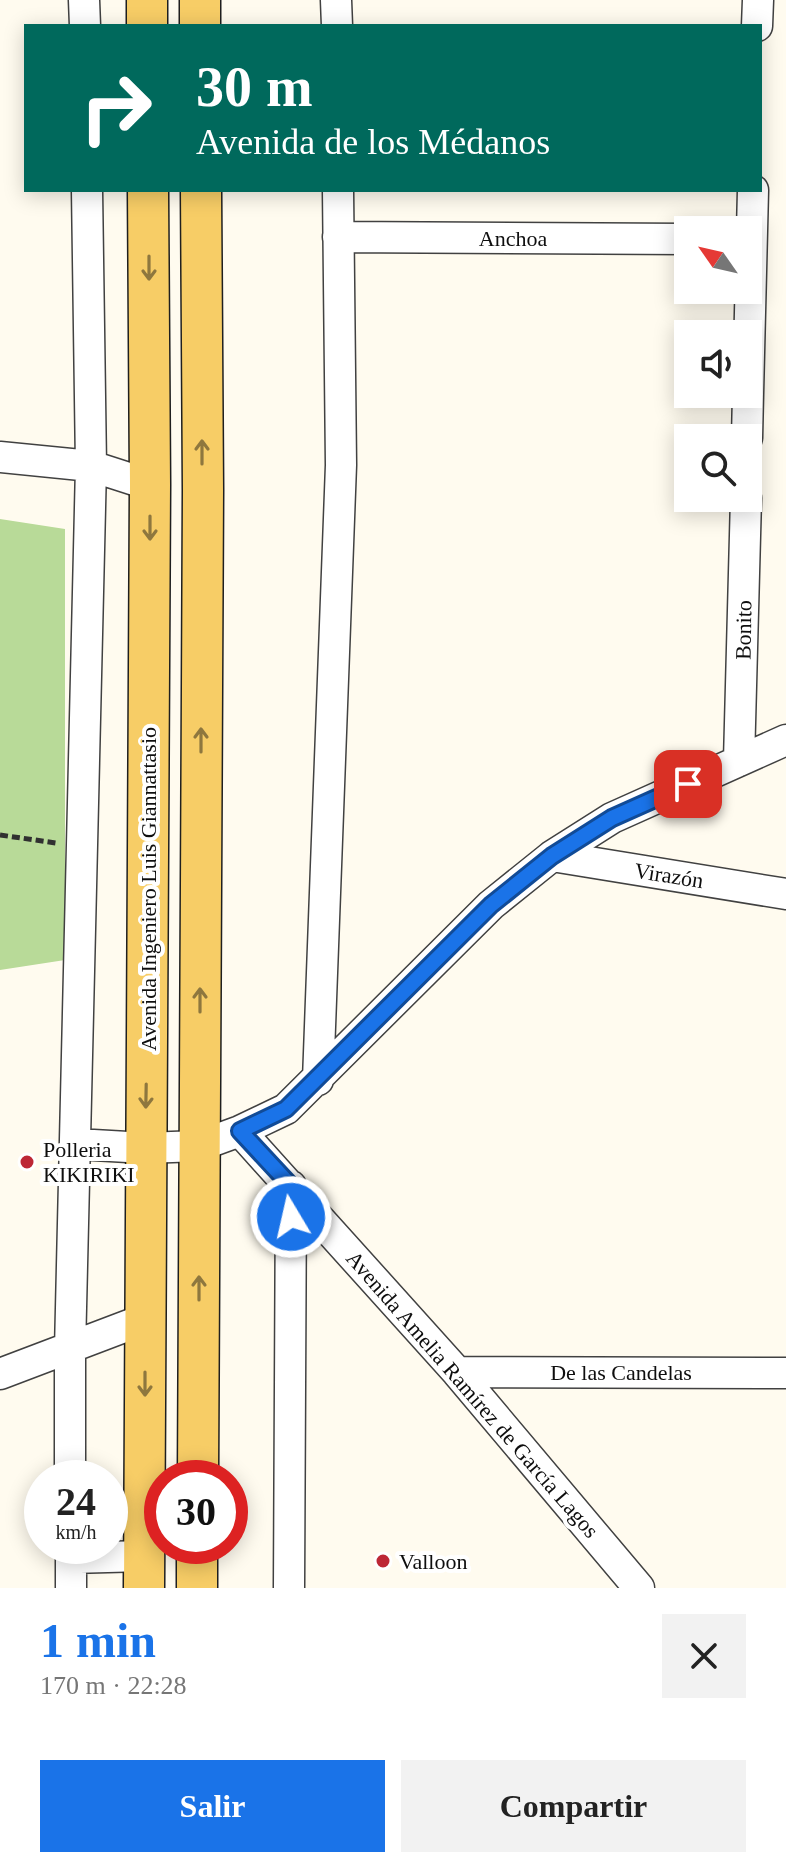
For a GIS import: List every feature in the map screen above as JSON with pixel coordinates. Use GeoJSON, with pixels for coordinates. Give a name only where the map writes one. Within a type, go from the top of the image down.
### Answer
{"type":"FeatureCollection","features":[{"type":"Feature","properties":{"kind":"main road"},"geometry":{"type":"LineString","coordinates":[[147,0],[147,24]]}},
{"type":"Feature","properties":{"kind":"main road"},"geometry":{"type":"LineString","coordinates":[[200,0],[200,24]]}},
{"type":"Feature","properties":{"kind":"main road","name":"Avenida Ingeniero Luis Giannattasio"},"geometry":{"type":"LineString","coordinates":[[144,1572],[150,485],[148,192]]}},
{"type":"Feature","properties":{"kind":"main road"},"geometry":{"type":"LineString","coordinates":[[198,1460],[201,192]]}},
{"type":"Feature","properties":{"kind":"main road"},"geometry":{"type":"LineString","coordinates":[[197,1564],[197,1588]]}},
{"type":"Feature","properties":{"kind":"street"},"geometry":{"type":"LineString","coordinates":[[84,0],[85,24]]}},
{"type":"Feature","properties":{"kind":"street"},"geometry":{"type":"LineString","coordinates":[[336,0],[337,24]]}},
{"type":"Feature","properties":{"kind":"street"},"geometry":{"type":"LineString","coordinates":[[757,24],[758,0]]}},
{"type":"Feature","properties":{"kind":"street"},"geometry":{"type":"LineString","coordinates":[[70,1460],[91,466],[87,192]]}},
{"type":"Feature","properties":{"kind":"street"},"geometry":{"type":"LineString","coordinates":[[318,1080],[341,465],[338,192]]}},
{"type":"Feature","properties":{"kind":"street"},"geometry":{"type":"LineString","coordinates":[[751,216],[753,192]]}},
{"type":"Feature","properties":{"kind":"street","name":"Anchoa"},"geometry":{"type":"LineString","coordinates":[[338,237],[674,239]]}},
{"type":"Feature","properties":{"kind":"street"},"geometry":{"type":"LineString","coordinates":[[0,457],[91,466],[150,485]]}},
{"type":"Feature","properties":{"kind":"street","name":"Bonito"},"geometry":{"type":"LineString","coordinates":[[739,761],[746,512]]}},
{"type":"Feature","properties":{"kind":"street"},"geometry":{"type":"LineString","coordinates":[[76,1144],[145,1148],[199,1146],[286,1109],[491,905],[552,856],[612,818],[786,740]]}},
{"type":"Feature","properties":{"kind":"street","name":"Virazón"},"geometry":{"type":"LineString","coordinates":[[552,856],[786,894]]}},
{"type":"Feature","properties":{"kind":"street","name":"Avenida Amelia Ramírez de García Lagos"},"geometry":{"type":"LineString","coordinates":[[240,1131],[457,1372],[639,1588]]}},
{"type":"Feature","properties":{"kind":"street"},"geometry":{"type":"LineString","coordinates":[[289,1588],[291,1186]]}},
{"type":"Feature","properties":{"kind":"street"},"geometry":{"type":"LineString","coordinates":[[0,1374],[145,1319]]}},
{"type":"Feature","properties":{"kind":"street","name":"De las Candelas"},"geometry":{"type":"LineString","coordinates":[[457,1372],[786,1373]]}},
{"type":"Feature","properties":{"kind":"street"},"geometry":{"type":"LineString","coordinates":[[71,1564],[71,1588]]}},
{"type":"Feature","properties":{"kind":"street"},"geometry":{"type":"LineString","coordinates":[[115,1564],[144,1572]]}},
{"type":"Feature","properties":{"kind":"green space"},"geometry":{"type":"Polygon","coordinates":[[[0,519],[65,529],[65,960],[0,970],[0,519]]]}},
{"type":"Feature","properties":{"kind":"place","name":"Polleria KIKIRIKI"},"geometry":{"type":"Point","coordinates":[27,1162]}},
{"type":"Feature","properties":{"kind":"place","name":"Valloon"},"geometry":{"type":"Point","coordinates":[383,1561]}},
{"type":"Feature","properties":{"kind":"route"},"geometry":{"type":"LineString","coordinates":[[291,1217],[291,1186],[240,1131],[286,1109],[491,905],[552,856],[612,818],[688,784]]}}]}
